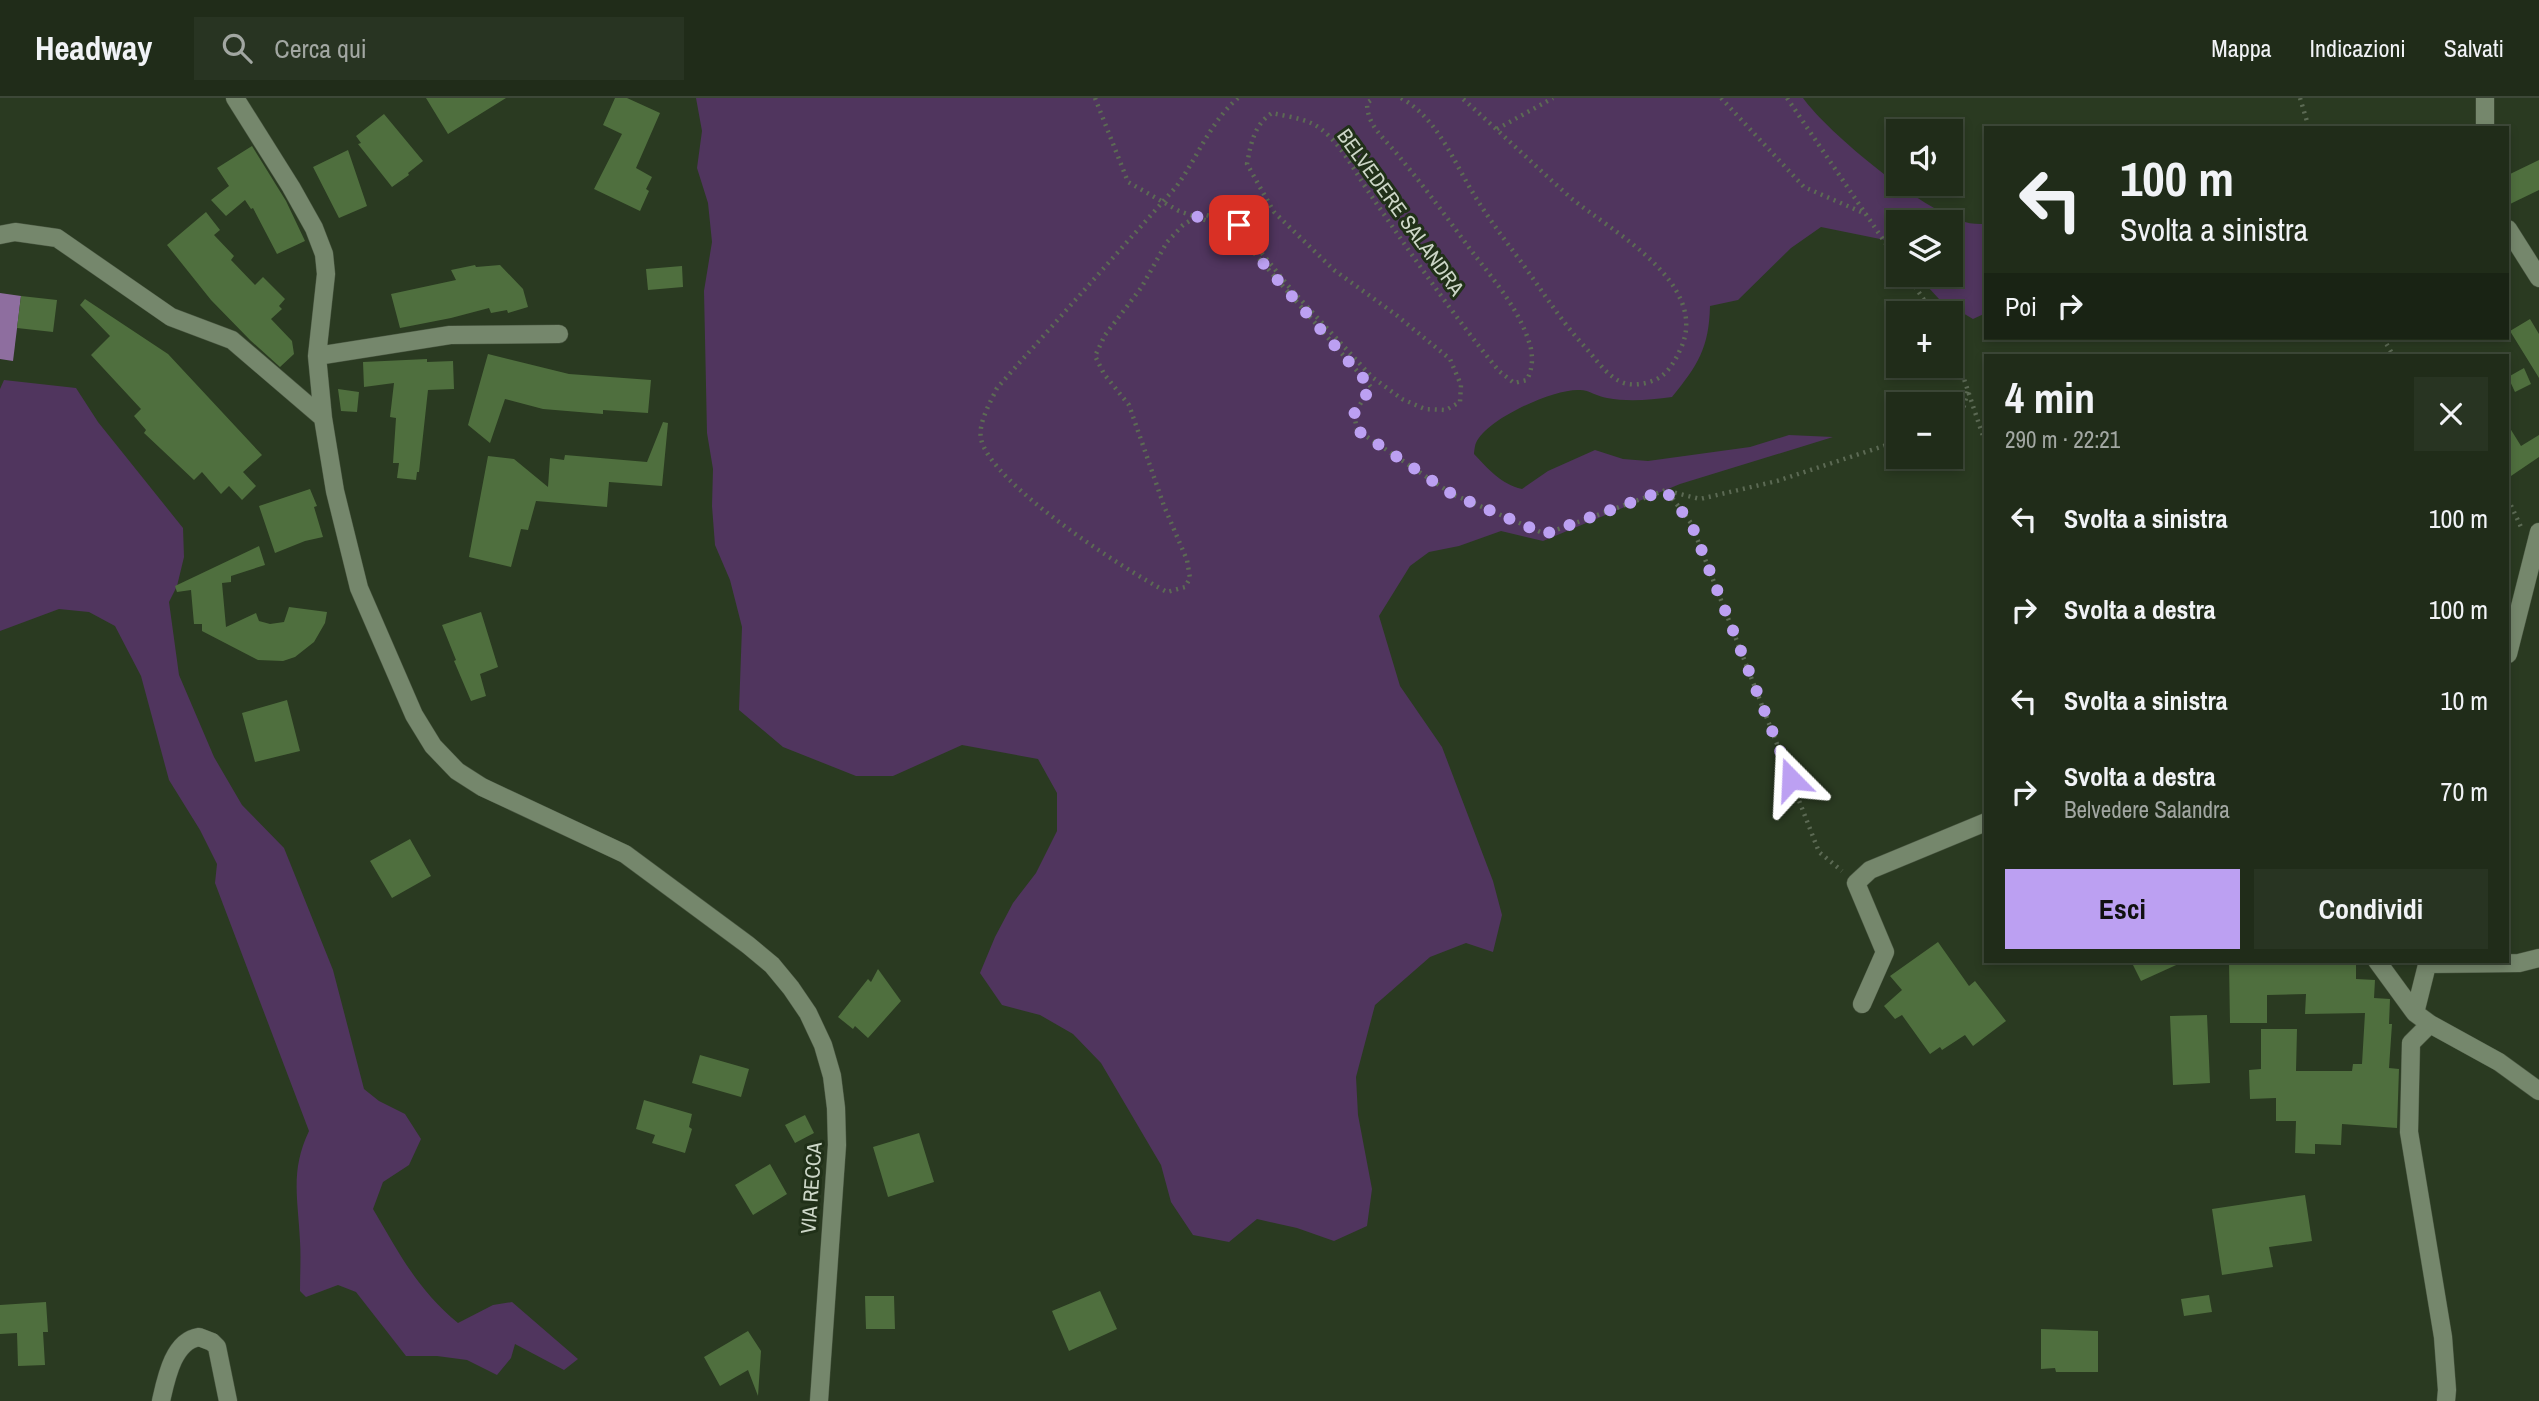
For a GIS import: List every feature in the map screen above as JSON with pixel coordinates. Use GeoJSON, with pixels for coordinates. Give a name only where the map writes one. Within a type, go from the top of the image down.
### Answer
{"type":"FeatureCollection","features":[{"type":"Feature","properties":{"kind":"street","name":"VIA RECCA"},"geometry":{"type":"LineString","coordinates":[[235,98],[314,228],[324,254],[326,274],[317,356],[323,418],[335,491],[359,587],[414,715],[433,746],[457,771],[482,787],[625,854],[748,945],[772,965],[792,988],[808,1013],[823,1045],[832,1076],[837,1145],[819,1401]]}},
{"type":"Feature","properties":{"kind":"street"},"geometry":{"type":"LineString","coordinates":[[2485,98],[2485,126]]}},
{"type":"Feature","properties":{"kind":"street"},"geometry":{"type":"LineString","coordinates":[[2509,231],[2539,278]]}},
{"type":"Feature","properties":{"kind":"street"},"geometry":{"type":"LineString","coordinates":[[0,235],[15,232],[57,238],[171,317],[232,340],[323,418]]}},
{"type":"Feature","properties":{"kind":"street"},"geometry":{"type":"LineString","coordinates":[[317,356],[450,335],[559,334]]}},
{"type":"Feature","properties":{"kind":"street"},"geometry":{"type":"LineString","coordinates":[[2509,650],[2539,532]]}},
{"type":"Feature","properties":{"kind":"street"},"geometry":{"type":"LineString","coordinates":[[1861,1004],[1885,952],[1856,883],[1870,870],[1984,823]]}},
{"type":"Feature","properties":{"kind":"street"},"geometry":{"type":"LineString","coordinates":[[2509,963],[2539,958]]}},
{"type":"Feature","properties":{"kind":"street"},"geometry":{"type":"LineString","coordinates":[[2378,963],[2415,1013],[2499,1062],[2539,1091]]}},
{"type":"Feature","properties":{"kind":"street"},"geometry":{"type":"LineString","coordinates":[[2415,1013],[2428,963]]}},
{"type":"Feature","properties":{"kind":"street"},"geometry":{"type":"LineString","coordinates":[[2430,1024],[2411,1043],[2409,1132],[2443,1337],[2446,1401]]}},
{"type":"Feature","properties":{"kind":"street"},"geometry":{"type":"LineString","coordinates":[[161,1401],[169,1369],[184,1344],[200,1337],[217,1347],[228,1401]]}},
{"type":"Feature","properties":{"kind":"path"},"geometry":{"type":"LineString","coordinates":[[1096,98],[1128,182],[1196,217],[1234,230],[1371,387],[1354,414],[1357,430],[1452,494],[1545,534],[1665,490],[1700,499],[1777,481],[1886,446]]}},
{"type":"Feature","properties":{"kind":"path"},"geometry":{"type":"LineString","coordinates":[[1196,217],[1183,225],[1167,242],[1141,288],[1105,335],[1096,356],[1104,374],[1129,405],[1164,506],[1187,560],[1190,578],[1185,587],[1167,592],[1111,557],[1017,488],[988,455],[981,438],[983,419],[997,388],[1163,202],[1187,172],[1210,128],[1238,98]]}},
{"type":"Feature","properties":{"kind":"path","name":"BELVEDERE SALANDRA"},"geometry":{"type":"LineString","coordinates":[[1196,217],[1217,216],[1239,225],[1290,288],[1372,377],[1402,399],[1425,409],[1446,410],[1460,402],[1461,385],[1450,359],[1395,314],[1334,270],[1274,212],[1247,164],[1252,139],[1260,121],[1272,113],[1314,124],[1352,165],[1422,268],[1499,371],[1514,383],[1527,380],[1533,367],[1531,348],[1519,318],[1497,284],[1424,187],[1378,134],[1367,117],[1367,103],[1374,98]]}},
{"type":"Feature","properties":{"kind":"path"},"geometry":{"type":"LineString","coordinates":[[1401,98],[1413,105],[1438,135],[1542,294],[1606,372],[1625,383],[1644,384],[1664,376],[1682,346],[1686,326],[1685,310],[1661,271],[1640,249],[1573,199],[1462,98]]}},
{"type":"Feature","properties":{"kind":"path"},"geometry":{"type":"LineString","coordinates":[[1497,129],[1553,98]]}},
{"type":"Feature","properties":{"kind":"path"},"geometry":{"type":"LineString","coordinates":[[1721,98],[1804,187],[1866,215]]}},
{"type":"Feature","properties":{"kind":"path"},"geometry":{"type":"LineString","coordinates":[[1787,98],[1886,243]]}},
{"type":"Feature","properties":{"kind":"path"},"geometry":{"type":"LineString","coordinates":[[2300,98],[2308,126]]}},
{"type":"Feature","properties":{"kind":"path"},"geometry":{"type":"LineString","coordinates":[[1963,375],[1984,439]]}},
{"type":"Feature","properties":{"kind":"path"},"geometry":{"type":"LineString","coordinates":[[1963,409],[1968,389]]}},
{"type":"Feature","properties":{"kind":"path"},"geometry":{"type":"LineString","coordinates":[[1665,490],[1691,523],[1819,852],[1856,883]]}},
{"type":"Feature","properties":{"kind":"shaded area"},"geometry":{"type":"Polygon","coordinates":[[[696,98],[1803,98],[1833,131],[1886,175],[1886,196],[1915,196],[1938,210],[1886,210],[1886,241],[1821,227],[1791,248],[1738,300],[1710,306],[1707,333],[1700,355],[1672,397],[1623,400],[1583,390],[1555,394],[1507,415],[1493,424],[1476,443],[1474,454],[1484,465],[1501,480],[1522,489],[1548,471],[1595,450],[1623,459],[1648,461],[1750,447],[1789,435],[1833,437],[1680,484],[1543,541],[1501,531],[1459,546],[1429,552],[1410,566],[1379,616],[1400,686],[1442,747],[1493,881],[1502,915],[1493,952],[1466,943],[1430,957],[1375,1005],[1356,1077],[1358,1115],[1372,1189],[1367,1226],[1334,1241],[1297,1228],[1257,1219],[1229,1242],[1193,1235],[1171,1202],[1161,1165],[1101,1063],[1073,1034],[1040,1015],[1002,1005],[980,973],[1013,903],[1036,873],[1057,831],[1057,793],[1038,759],[962,745],[893,776],[856,776],[783,747],[739,710],[742,627],[730,580],[715,545],[713,469],[707,433],[704,291],[712,242],[708,203],[697,168],[702,131],[696,98]]]}},
{"type":"Feature","properties":{"kind":"shaded area"},"geometry":{"type":"Polygon","coordinates":[[[1963,221],[1984,224],[1984,314],[1973,319],[1963,313],[1963,301],[1939,299],[1928,287],[1963,287],[1963,221]]]}},
{"type":"Feature","properties":{"kind":"shaded area"},"geometry":{"type":"Polygon","coordinates":[[[0,293],[21,296],[13,361],[0,359],[0,293]]]}},
{"type":"Feature","properties":{"kind":"shaded area"},"geometry":{"type":"Polygon","coordinates":[[[4,380],[76,388],[98,422],[183,528],[184,557],[177,586],[169,602],[179,675],[214,757],[242,805],[284,848],[333,970],[364,1089],[379,1101],[405,1114],[421,1139],[409,1165],[383,1182],[373,1209],[420,1284],[458,1323],[493,1305],[512,1302],[578,1359],[564,1370],[515,1344],[511,1358],[497,1375],[467,1360],[406,1356],[356,1292],[338,1285],[306,1297],[300,1291],[297,1172],[309,1131],[215,883],[217,864],[200,830],[169,780],[141,676],[115,626],[89,612],[59,609],[0,631],[0,389],[4,380]]]}},
{"type":"Feature","properties":{"kind":"building"},"geometry":{"type":"Polygon","coordinates":[[[426,98],[506,98],[448,134],[426,98]]]}},
{"type":"Feature","properties":{"kind":"building"},"geometry":{"type":"Polygon","coordinates":[[[615,98],[627,98],[660,113],[636,168],[652,177],[640,211],[594,189],[622,134],[603,125],[615,98]]]}},
{"type":"Feature","properties":{"kind":"building"},"geometry":{"type":"Polygon","coordinates":[[[384,114],[423,161],[392,187],[358,144],[361,143],[356,136],[384,114]]]}},
{"type":"Feature","properties":{"kind":"building"},"geometry":{"type":"Polygon","coordinates":[[[252,146],[286,201],[305,241],[277,254],[253,208],[251,209],[245,200],[226,216],[211,200],[229,186],[217,168],[252,146]]]}},
{"type":"Feature","properties":{"kind":"building"},"geometry":{"type":"Polygon","coordinates":[[[348,150],[367,206],[339,218],[313,167],[348,150]]]}},
{"type":"Feature","properties":{"kind":"building"},"geometry":{"type":"Polygon","coordinates":[[[2539,160],[2539,190],[2509,205],[2509,175],[2539,160]]]}},
{"type":"Feature","properties":{"kind":"building"},"geometry":{"type":"Polygon","coordinates":[[[206,212],[220,230],[214,235],[234,256],[231,260],[255,285],[263,277],[285,299],[279,306],[282,309],[271,319],[292,341],[294,354],[280,367],[211,300],[167,245],[206,212]]]}},
{"type":"Feature","properties":{"kind":"building"},"geometry":{"type":"Polygon","coordinates":[[[475,265],[500,265],[523,289],[528,307],[508,313],[507,310],[491,313],[489,308],[400,328],[391,294],[456,280],[451,270],[475,265]]]}},
{"type":"Feature","properties":{"kind":"building"},"geometry":{"type":"Polygon","coordinates":[[[682,266],[683,287],[648,290],[646,269],[682,266]]]}},
{"type":"Feature","properties":{"kind":"building"},"geometry":{"type":"Polygon","coordinates":[[[21,296],[57,300],[53,332],[17,328],[21,296]]]}},
{"type":"Feature","properties":{"kind":"building"},"geometry":{"type":"Polygon","coordinates":[[[85,299],[168,354],[262,455],[243,472],[256,486],[242,500],[229,486],[221,494],[202,472],[194,480],[144,433],[146,430],[134,416],[141,409],[91,355],[110,336],[80,305],[85,299]]]}},
{"type":"Feature","properties":{"kind":"building"},"geometry":{"type":"Polygon","coordinates":[[[2530,319],[2539,334],[2539,378],[2510,331],[2530,319]]]}},
{"type":"Feature","properties":{"kind":"building"},"geometry":{"type":"Polygon","coordinates":[[[488,354],[569,374],[651,380],[648,413],[603,410],[603,414],[543,409],[505,399],[490,443],[468,425],[488,354]]]}},
{"type":"Feature","properties":{"kind":"building"},"geometry":{"type":"Polygon","coordinates":[[[427,359],[427,362],[453,361],[454,389],[428,390],[419,472],[416,480],[397,478],[399,463],[393,463],[396,418],[390,417],[394,383],[364,387],[363,362],[427,359]]]}},
{"type":"Feature","properties":{"kind":"building"},"geometry":{"type":"Polygon","coordinates":[[[2524,368],[2531,384],[2515,392],[2509,376],[2524,368]]]}},
{"type":"Feature","properties":{"kind":"building"},"geometry":{"type":"Polygon","coordinates":[[[338,389],[359,392],[357,412],[341,411],[338,389]]]}},
{"type":"Feature","properties":{"kind":"building"},"geometry":{"type":"Polygon","coordinates":[[[663,422],[668,423],[662,486],[609,482],[607,507],[536,501],[528,530],[521,529],[511,567],[469,557],[488,456],[514,459],[548,487],[550,458],[564,460],[565,455],[647,462],[663,422]]]}},
{"type":"Feature","properties":{"kind":"building"},"geometry":{"type":"Polygon","coordinates":[[[2509,427],[2521,446],[2539,435],[2539,457],[2509,477],[2509,427]]]}},
{"type":"Feature","properties":{"kind":"building"},"geometry":{"type":"Polygon","coordinates":[[[310,489],[317,506],[314,507],[323,537],[275,553],[259,506],[310,489]]]}},
{"type":"Feature","properties":{"kind":"building"},"geometry":{"type":"Polygon","coordinates":[[[259,546],[265,565],[231,576],[231,582],[222,583],[226,627],[256,613],[259,621],[270,624],[284,622],[289,607],[327,612],[325,623],[314,642],[295,657],[283,661],[258,660],[202,631],[202,624],[194,624],[191,590],[177,592],[175,586],[259,546]]]}},
{"type":"Feature","properties":{"kind":"building"},"geometry":{"type":"Polygon","coordinates":[[[481,612],[498,667],[480,674],[486,696],[471,701],[442,625],[481,612]]]}},
{"type":"Feature","properties":{"kind":"building"},"geometry":{"type":"Polygon","coordinates":[[[287,700],[300,751],[255,762],[242,713],[287,700]]]}},
{"type":"Feature","properties":{"kind":"building"},"geometry":{"type":"Polygon","coordinates":[[[410,839],[431,876],[392,898],[370,861],[410,839]]]}},
{"type":"Feature","properties":{"kind":"building"},"geometry":{"type":"Polygon","coordinates":[[[1938,942],[1969,986],[1975,981],[2006,1021],[1973,1046],[1965,1035],[1942,1050],[1940,1047],[1930,1054],[1902,1015],[1895,1019],[1884,1006],[1902,990],[1890,976],[1938,942]]]}},
{"type":"Feature","properties":{"kind":"building"},"geometry":{"type":"Polygon","coordinates":[[[2132,963],[2181,963],[2141,981],[2132,963]]]}},
{"type":"Feature","properties":{"kind":"building"},"geometry":{"type":"Polygon","coordinates":[[[2229,963],[2356,963],[2356,979],[2375,980],[2374,998],[2390,999],[2389,1024],[2392,1024],[2389,1068],[2399,1069],[2397,1128],[2342,1124],[2341,1145],[2315,1144],[2315,1154],[2295,1153],[2296,1121],[2276,1121],[2276,1098],[2250,1099],[2249,1070],[2261,1069],[2261,1029],[2297,1029],[2296,1071],[2352,1071],[2353,1064],[2362,1064],[2365,1013],[2305,1014],[2306,994],[2267,995],[2267,1023],[2230,1023],[2229,963]]]}},
{"type":"Feature","properties":{"kind":"building"},"geometry":{"type":"Polygon","coordinates":[[[878,969],[901,1001],[868,1038],[855,1026],[853,1029],[838,1017],[868,979],[871,982],[878,969]]]}},
{"type":"Feature","properties":{"kind":"building"},"geometry":{"type":"Polygon","coordinates":[[[2207,1015],[2210,1083],[2173,1085],[2170,1016],[2207,1015]]]}},
{"type":"Feature","properties":{"kind":"building"},"geometry":{"type":"Polygon","coordinates":[[[700,1055],[749,1069],[741,1097],[692,1083],[700,1055]]]}},
{"type":"Feature","properties":{"kind":"building"},"geometry":{"type":"Polygon","coordinates":[[[644,1100],[692,1114],[689,1127],[692,1129],[685,1153],[652,1143],[655,1135],[636,1129],[644,1100]]]}},
{"type":"Feature","properties":{"kind":"building"},"geometry":{"type":"Polygon","coordinates":[[[805,1115],[814,1133],[795,1143],[785,1125],[805,1115]]]}},
{"type":"Feature","properties":{"kind":"building"},"geometry":{"type":"Polygon","coordinates":[[[919,1133],[934,1182],[888,1197],[873,1147],[919,1133]]]}},
{"type":"Feature","properties":{"kind":"building"},"geometry":{"type":"Polygon","coordinates":[[[770,1164],[787,1194],[753,1215],[735,1185],[770,1164]]]}},
{"type":"Feature","properties":{"kind":"building"},"geometry":{"type":"Polygon","coordinates":[[[2305,1195],[2312,1241],[2269,1247],[2273,1267],[2222,1275],[2212,1209],[2305,1195]]]}},
{"type":"Feature","properties":{"kind":"building"},"geometry":{"type":"Polygon","coordinates":[[[1100,1291],[1117,1329],[1069,1351],[1052,1311],[1100,1291]]]}},
{"type":"Feature","properties":{"kind":"building"},"geometry":{"type":"Polygon","coordinates":[[[2209,1295],[2212,1312],[2184,1316],[2181,1299],[2209,1295]]]}},
{"type":"Feature","properties":{"kind":"building"},"geometry":{"type":"Polygon","coordinates":[[[865,1296],[894,1296],[895,1329],[866,1329],[865,1296]]]}},
{"type":"Feature","properties":{"kind":"building"},"geometry":{"type":"Polygon","coordinates":[[[46,1302],[48,1332],[43,1332],[45,1365],[18,1366],[17,1333],[0,1334],[0,1305],[46,1302]]]}},
{"type":"Feature","properties":{"kind":"building"},"geometry":{"type":"Polygon","coordinates":[[[2041,1329],[2098,1331],[2098,1372],[2056,1372],[2055,1368],[2041,1369],[2041,1329]]]}},
{"type":"Feature","properties":{"kind":"building"},"geometry":{"type":"Polygon","coordinates":[[[748,1331],[761,1351],[758,1396],[748,1370],[720,1386],[704,1357],[748,1331]]]}},
{"type":"Feature","properties":{"kind":"route"},"geometry":{"type":"LineString","coordinates":[[1239,225],[1217,216],[1196,217],[1234,230],[1371,387],[1354,414],[1357,430],[1452,494],[1545,534],[1665,490],[1691,523],[1791,779]]}}]}
